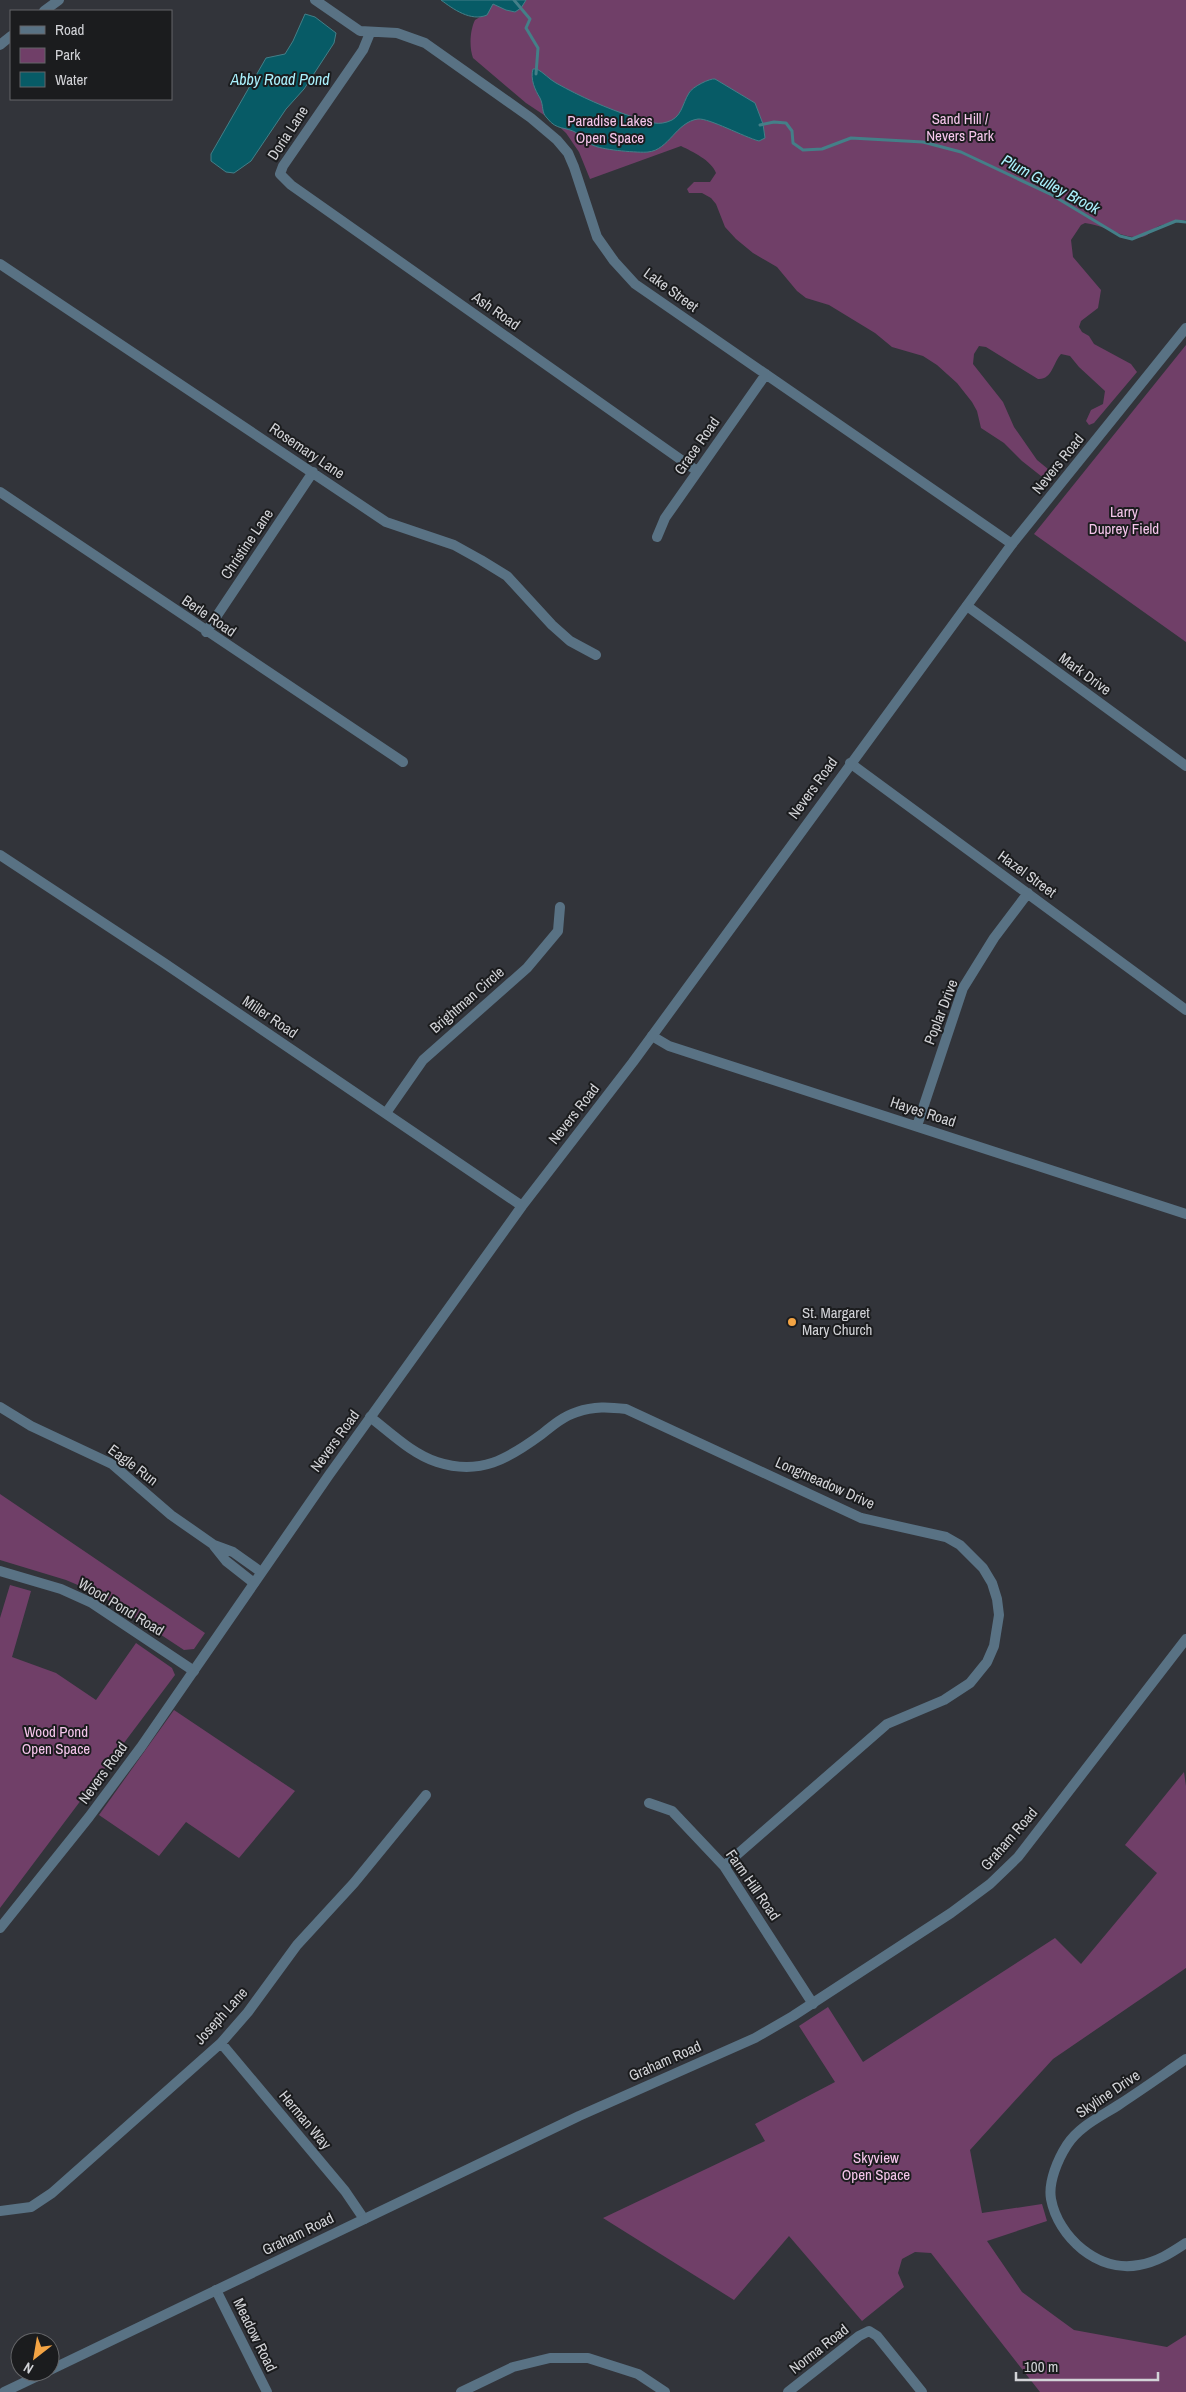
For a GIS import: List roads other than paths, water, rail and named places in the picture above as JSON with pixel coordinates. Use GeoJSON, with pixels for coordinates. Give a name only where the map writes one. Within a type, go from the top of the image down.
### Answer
{"type":"FeatureCollection","features":[{"type":"Feature","properties":{"kind":"street"},"geometry":{"type":"LineString","coordinates":[[45,10],[59,0]]}},
{"type":"Feature","properties":{"kind":"street","name":"Lake Street"},"geometry":{"type":"LineString","coordinates":[[315,0],[351,26],[370,33],[397,33],[425,43],[531,118],[557,140],[568,153],[597,237],[614,261],[635,284],[1012,544]]}},
{"type":"Feature","properties":{"kind":"street","name":"Doria Lane"},"geometry":{"type":"LineString","coordinates":[[280,174],[283,166],[363,50],[370,33]]}},
{"type":"Feature","properties":{"kind":"street"},"geometry":{"type":"LineString","coordinates":[[0,45],[10,37]]}},
{"type":"Feature","properties":{"kind":"street","name":"Ash Road"},"geometry":{"type":"LineString","coordinates":[[280,174],[291,185],[697,470]]}},
{"type":"Feature","properties":{"kind":"street","name":"Rosemary Lane"},"geometry":{"type":"LineString","coordinates":[[0,264],[386,522],[454,545],[507,576],[552,625],[570,641],[596,655]]}},
{"type":"Feature","properties":{"kind":"street","name":"Nevers Road"},"geometry":{"type":"LineString","coordinates":[[0,1928],[89,1817],[522,1206],[652,1036],[1012,544],[1186,328]]}},
{"type":"Feature","properties":{"kind":"street","name":"Grace Road"},"geometry":{"type":"LineString","coordinates":[[657,537],[665,518],[697,470],[766,374]]}},
{"type":"Feature","properties":{"kind":"street","name":"Christine Lane"},"geometry":{"type":"LineString","coordinates":[[206,632],[312,472]]}},
{"type":"Feature","properties":{"kind":"street","name":"Berle Road"},"geometry":{"type":"LineString","coordinates":[[0,492],[206,632],[403,762]]}},
{"type":"Feature","properties":{"kind":"street","name":"Mark Drive"},"geometry":{"type":"LineString","coordinates":[[967,606],[1186,766]]}},
{"type":"Feature","properties":{"kind":"street","name":"Hazel Street"},"geometry":{"type":"LineString","coordinates":[[850,763],[1186,1010]]}},
{"type":"Feature","properties":{"kind":"street","name":"Miller Road"},"geometry":{"type":"LineString","coordinates":[[0,855],[522,1206]]}},
{"type":"Feature","properties":{"kind":"street","name":"Poplar Drive"},"geometry":{"type":"LineString","coordinates":[[917,1126],[964,988],[994,938],[1028,892]]}},
{"type":"Feature","properties":{"kind":"street","name":"Brightman Circle"},"geometry":{"type":"LineString","coordinates":[[386,1113],[423,1060],[527,968],[558,931],[560,908]]}},
{"type":"Feature","properties":{"kind":"street","name":"Hayes Road"},"geometry":{"type":"LineString","coordinates":[[652,1036],[669,1046],[1186,1214]]}},
{"type":"Feature","properties":{"kind":"street","name":"Eagle Run"},"geometry":{"type":"LineString","coordinates":[[0,1407],[31,1426],[112,1464],[171,1515],[214,1545],[232,1552],[261,1572]]}},
{"type":"Feature","properties":{"kind":"street","name":"Longmeadow Drive"},"geometry":{"type":"LineString","coordinates":[[370,1418],[417,1452],[436,1462],[469,1468],[501,1461],[560,1420],[576,1412],[593,1407],[626,1409],[861,1518],[946,1537],[960,1545],[983,1568],[992,1583],[999,1615],[994,1646],[980,1673],[957,1693],[887,1724],[724,1866]]}},
{"type":"Feature","properties":{"kind":"street","name":"Eagle Run"},"geometry":{"type":"LineString","coordinates":[[214,1545],[226,1562],[254,1582]]}},
{"type":"Feature","properties":{"kind":"street","name":"Wood Pond Road"},"geometry":{"type":"LineString","coordinates":[[0,1571],[61,1589],[92,1603],[194,1671]]}},
{"type":"Feature","properties":{"kind":"street","name":"Graham Road"},"geometry":{"type":"LineString","coordinates":[[60,2365],[579,2116],[755,2038],[813,2004],[886,1957],[990,1884],[1018,1856],[1186,1639]]}},
{"type":"Feature","properties":{"kind":"street","name":"Joseph Lane"},"geometry":{"type":"LineString","coordinates":[[0,2211],[31,2207],[52,2193],[221,2042],[248,2012],[297,1945],[354,1883],[426,1795]]}},
{"type":"Feature","properties":{"kind":"street","name":"Farm Hill Road"},"geometry":{"type":"LineString","coordinates":[[649,1803],[672,1811],[724,1866],[813,2004]]}},
{"type":"Feature","properties":{"kind":"street","name":"Herman Way"},"geometry":{"type":"LineString","coordinates":[[221,2042],[345,2191],[364,2219]]}},
{"type":"Feature","properties":{"kind":"street","name":"Skyline Drive"},"geometry":{"type":"LineString","coordinates":[[1186,2058],[1084,2127],[1067,2144],[1055,2168],[1051,2197],[1059,2224],[1081,2250],[1107,2264],[1137,2266],[1162,2258],[1186,2243]]}},
{"type":"Feature","properties":{"kind":"street","name":"Meadow Road"},"geometry":{"type":"LineString","coordinates":[[216,2290],[267,2392]]}},
{"type":"Feature","properties":{"kind":"street","name":"Norma Road"},"geometry":{"type":"LineString","coordinates":[[788,2392],[859,2336],[870,2331],[878,2336],[922,2392]]}},
{"type":"Feature","properties":{"kind":"street"},"geometry":{"type":"LineString","coordinates":[[461,2392],[513,2367],[550,2358],[588,2358],[638,2374],[665,2392]]}},
{"type":"Feature","properties":{"kind":"street"},"geometry":{"type":"LineString","coordinates":[[4,2392],[25,2382]]}},
{"type":"Feature","properties":{"kind":"water"},"geometry":{"type":"Polygon","coordinates":[[[441,0],[526,0],[521,8],[515,12],[493,4],[487,15],[475,17],[462,14],[441,0]]]}},
{"type":"Feature","properties":{"kind":"water","name":"Abby Road Pond"},"geometry":{"type":"Polygon","coordinates":[[[305,14],[315,17],[336,33],[334,43],[304,89],[286,109],[251,161],[234,173],[226,172],[211,161],[211,154],[266,58],[285,54],[305,14]]]}},
{"type":"Feature","properties":{"kind":"water"},"geometry":{"type":"Polygon","coordinates":[[[533,69],[537,69],[556,83],[594,102],[633,117],[658,123],[667,122],[676,117],[694,88],[701,83],[715,79],[755,103],[763,124],[765,138],[759,141],[710,121],[698,119],[690,121],[662,146],[648,152],[613,150],[599,147],[590,144],[573,131],[554,125],[547,118],[536,92],[532,77],[533,69]]]}},
{"type":"Feature","properties":{"kind":"waterway","name":"Plum Gulley Brook"},"geometry":{"type":"LineString","coordinates":[[514,0],[530,19],[526,28],[538,48],[536,74]]}},
{"type":"Feature","properties":{"kind":"waterway","name":"Plum Gulley Brook"},"geometry":{"type":"LineString","coordinates":[[760,125],[774,122],[786,123],[792,131],[793,143],[803,150],[822,149],[851,138],[923,142],[961,152],[1052,195],[1120,236],[1132,239],[1176,221],[1186,222]]}},
{"type":"Feature","properties":{"kind":"place","name":"St. Margaret Mary Church"},"geometry":{"type":"Point","coordinates":[792,1322]}},
{"type":"Feature","properties":{"kind":"park label","name":"Sand Hill / Nevers Park"},"geometry":{"type":"Point","coordinates":[960,128]}},
{"type":"Feature","properties":{"kind":"park label","name":"Paradise Lakes Open Space"},"geometry":{"type":"Point","coordinates":[610,130]}},
{"type":"Feature","properties":{"kind":"park label","name":"Larry Duprey Field"},"geometry":{"type":"Point","coordinates":[1124,520]}},
{"type":"Feature","properties":{"kind":"park label","name":"Wood Pond Open Space"},"geometry":{"type":"Point","coordinates":[56,1740]}},
{"type":"Feature","properties":{"kind":"park label","name":"Skyview Open Space"},"geometry":{"type":"Point","coordinates":[876,2166]}}]}
